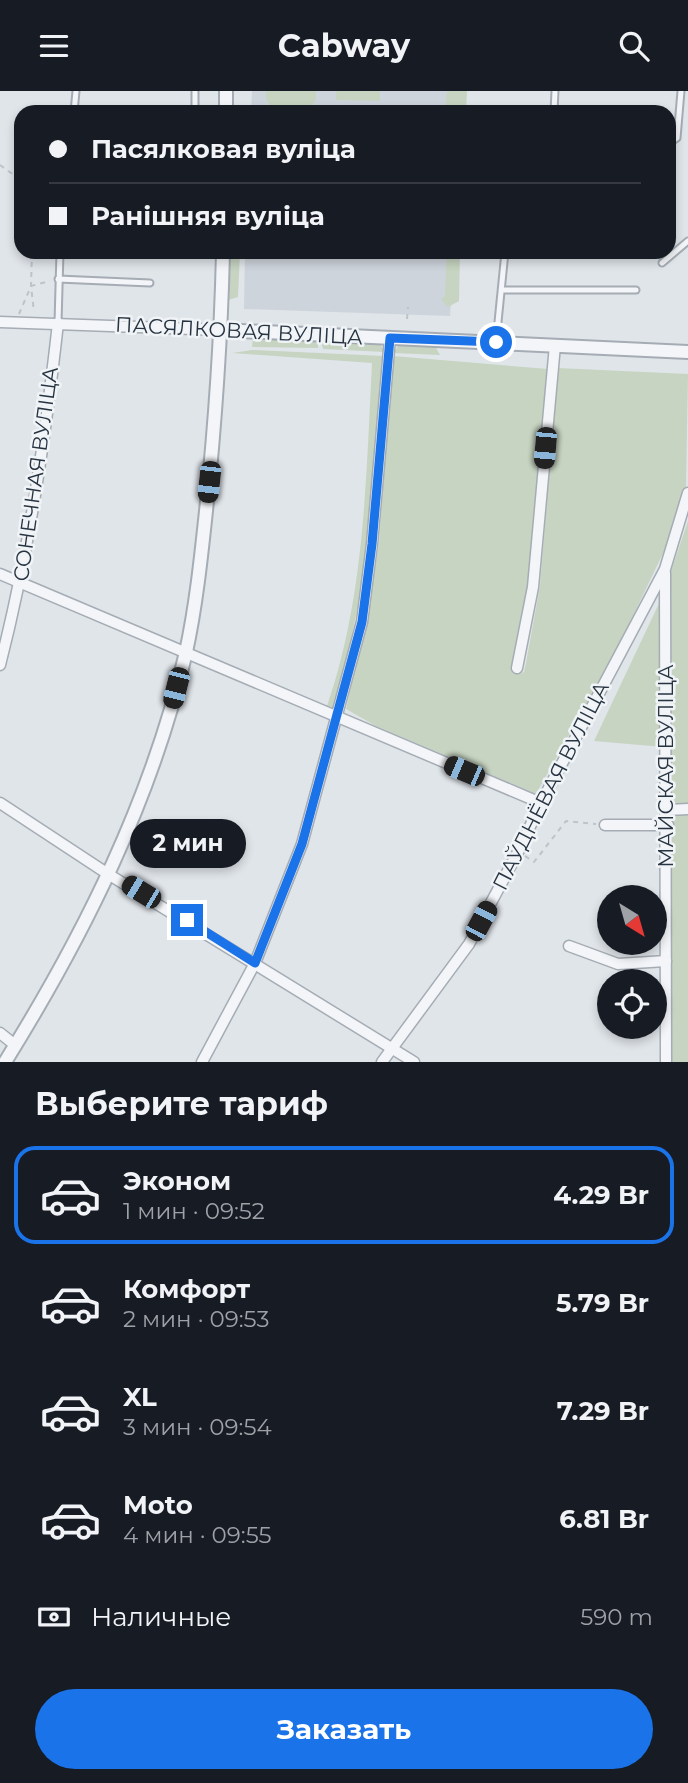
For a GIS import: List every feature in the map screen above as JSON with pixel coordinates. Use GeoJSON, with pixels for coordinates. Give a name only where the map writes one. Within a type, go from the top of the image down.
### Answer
{"type":"FeatureCollection","features":[{"type":"Feature","properties":{"kind":"street"},"geometry":{"type":"LineString","coordinates":[[5,1062],[58,976],[108,874],[160,743],[186,652],[206,506],[223,259]]}},
{"type":"Feature","properties":{"kind":"street","name":"ПАСЯЛКОВАЯ ВУЛІЦА"},"geometry":{"type":"LineString","coordinates":[[0,323],[58,323],[688,352]]}},
{"type":"Feature","properties":{"kind":"street","name":"СОНЕЧНАЯ ВУЛІЦА"},"geometry":{"type":"LineString","coordinates":[[0,665],[21,583],[40,472],[58,323]]}},
{"type":"Feature","properties":{"kind":"street"},"geometry":{"type":"LineString","coordinates":[[202,1062],[255,963],[302,844],[362,622],[372,544],[390,338]]}},
{"type":"Feature","properties":{"kind":"street"},"geometry":{"type":"LineString","coordinates":[[517,668],[533,587],[555,345]]}},
{"type":"Feature","properties":{"kind":"street","name":"ПАЎДНЁВАЯ ВУЛІЦА"},"geometry":{"type":"LineString","coordinates":[[382,1062],[469,944],[665,569],[688,493]]}},
{"type":"Feature","properties":{"kind":"street","name":"МАЙСКАЯ ВУЛІЦА"},"geometry":{"type":"LineString","coordinates":[[665,569],[668,825],[661,961],[666,1062]]}},
{"type":"Feature","properties":{"kind":"street"},"geometry":{"type":"LineString","coordinates":[[0,574],[541,803]]}},
{"type":"Feature","properties":{"kind":"street"},"geometry":{"type":"LineString","coordinates":[[0,803],[108,874],[414,1062]]}},
{"type":"Feature","properties":{"kind":"street"},"geometry":{"type":"LineString","coordinates":[[668,810],[688,809]]}},
{"type":"Feature","properties":{"kind":"street"},"geometry":{"type":"LineString","coordinates":[[605,825],[668,825]]}},
{"type":"Feature","properties":{"kind":"street"},"geometry":{"type":"LineString","coordinates":[[569,946],[618,964],[661,961]]}},
{"type":"Feature","properties":{"kind":"street"},"geometry":{"type":"LineString","coordinates":[[0,1033],[15,1045]]}},
{"type":"Feature","properties":{"kind":"lane"},"geometry":{"type":"LineString","coordinates":[[676,139],[681,91]]}},
{"type":"Feature","properties":{"kind":"lane"},"geometry":{"type":"LineString","coordinates":[[58,323],[60,259]]}},
{"type":"Feature","properties":{"kind":"lane"},"geometry":{"type":"LineString","coordinates":[[496,342],[504,290],[505,259]]}},
{"type":"Feature","properties":{"kind":"lane"},"geometry":{"type":"LineString","coordinates":[[662,263],[667,259]]}},
{"type":"Feature","properties":{"kind":"lane"},"geometry":{"type":"LineString","coordinates":[[58,279],[150,283]]}},
{"type":"Feature","properties":{"kind":"lane"},"geometry":{"type":"LineString","coordinates":[[504,290],[636,290]]}},
{"type":"Feature","properties":{"kind":"path"},"geometry":{"type":"LineString","coordinates":[[33,259],[31,286],[35,323]]}},
{"type":"Feature","properties":{"kind":"path"},"geometry":{"type":"LineString","coordinates":[[31,286],[58,279]]}},
{"type":"Feature","properties":{"kind":"path"},"geometry":{"type":"LineString","coordinates":[[16,323],[31,286]]}},
{"type":"Feature","properties":{"kind":"path"},"geometry":{"type":"LineString","coordinates":[[407,319],[408,307]]}},
{"type":"Feature","properties":{"kind":"path"},"geometry":{"type":"LineString","coordinates":[[518,852],[534,862],[566,821],[605,825]]}},
{"type":"Feature","properties":{"kind":"shaded area"},"geometry":{"type":"Polygon","coordinates":[[[252,91],[462,91],[461,105],[251,105],[252,91]]]}},
{"type":"Feature","properties":{"kind":"shaded area"},"geometry":{"type":"Polygon","coordinates":[[[245,259],[454,259],[450,316],[244,309],[245,259]]]}},
{"type":"Feature","properties":{"kind":"green space"},"geometry":{"type":"Polygon","coordinates":[[[266,91],[316,91],[316,100],[312,105],[270,105],[266,99],[266,91]]]}},
{"type":"Feature","properties":{"kind":"green space"},"geometry":{"type":"Polygon","coordinates":[[[336,91],[380,91],[380,101],[336,100],[336,91]]]}},
{"type":"Feature","properties":{"kind":"green space"},"geometry":{"type":"Polygon","coordinates":[[[447,91],[467,91],[466,105],[446,105],[447,91]]]}},
{"type":"Feature","properties":{"kind":"green space"},"geometry":{"type":"Polygon","coordinates":[[[229,259],[240,259],[238,297],[228,300],[229,259]]]}},
{"type":"Feature","properties":{"kind":"green space"},"geometry":{"type":"Polygon","coordinates":[[[447,259],[460,259],[459,301],[448,307],[441,299],[445,296],[447,259]]]}},
{"type":"Feature","properties":{"kind":"green space"},"geometry":{"type":"Polygon","coordinates":[[[253,338],[318,341],[318,348],[252,347],[253,338]]]}},
{"type":"Feature","properties":{"kind":"green space"},"geometry":{"type":"Polygon","coordinates":[[[321,341],[380,344],[385,352],[323,349],[321,341]]]}},
{"type":"Feature","properties":{"kind":"green space"},"geometry":{"type":"Polygon","coordinates":[[[399,345],[435,346],[440,355],[393,353],[399,345]]]}},
{"type":"Feature","properties":{"kind":"green space"},"geometry":{"type":"Polygon","coordinates":[[[252,350],[384,356],[362,588],[338,699],[333,708],[327,706],[349,622],[362,536],[372,363],[232,353],[252,350]]]}},
{"type":"Feature","properties":{"kind":"green space"},"geometry":{"type":"Polygon","coordinates":[[[393,356],[548,369],[528,586],[512,668],[520,674],[524,672],[540,586],[558,368],[688,374],[686,487],[667,545],[618,647],[536,794],[376,726],[346,709],[370,604],[379,543],[393,356]]]}},
{"type":"Feature","properties":{"kind":"green space"},"geometry":{"type":"Polygon","coordinates":[[[688,521],[688,1062],[662,1062],[662,1039],[667,1039],[667,969],[662,969],[662,955],[667,955],[667,885],[663,885],[663,747],[594,741],[663,595],[688,521]]]}},
{"type":"Feature","properties":{"kind":"route"},"geometry":{"type":"LineString","coordinates":[[187,920],[255,963],[302,844],[362,622],[372,544],[390,338],[496,342]]}}]}
